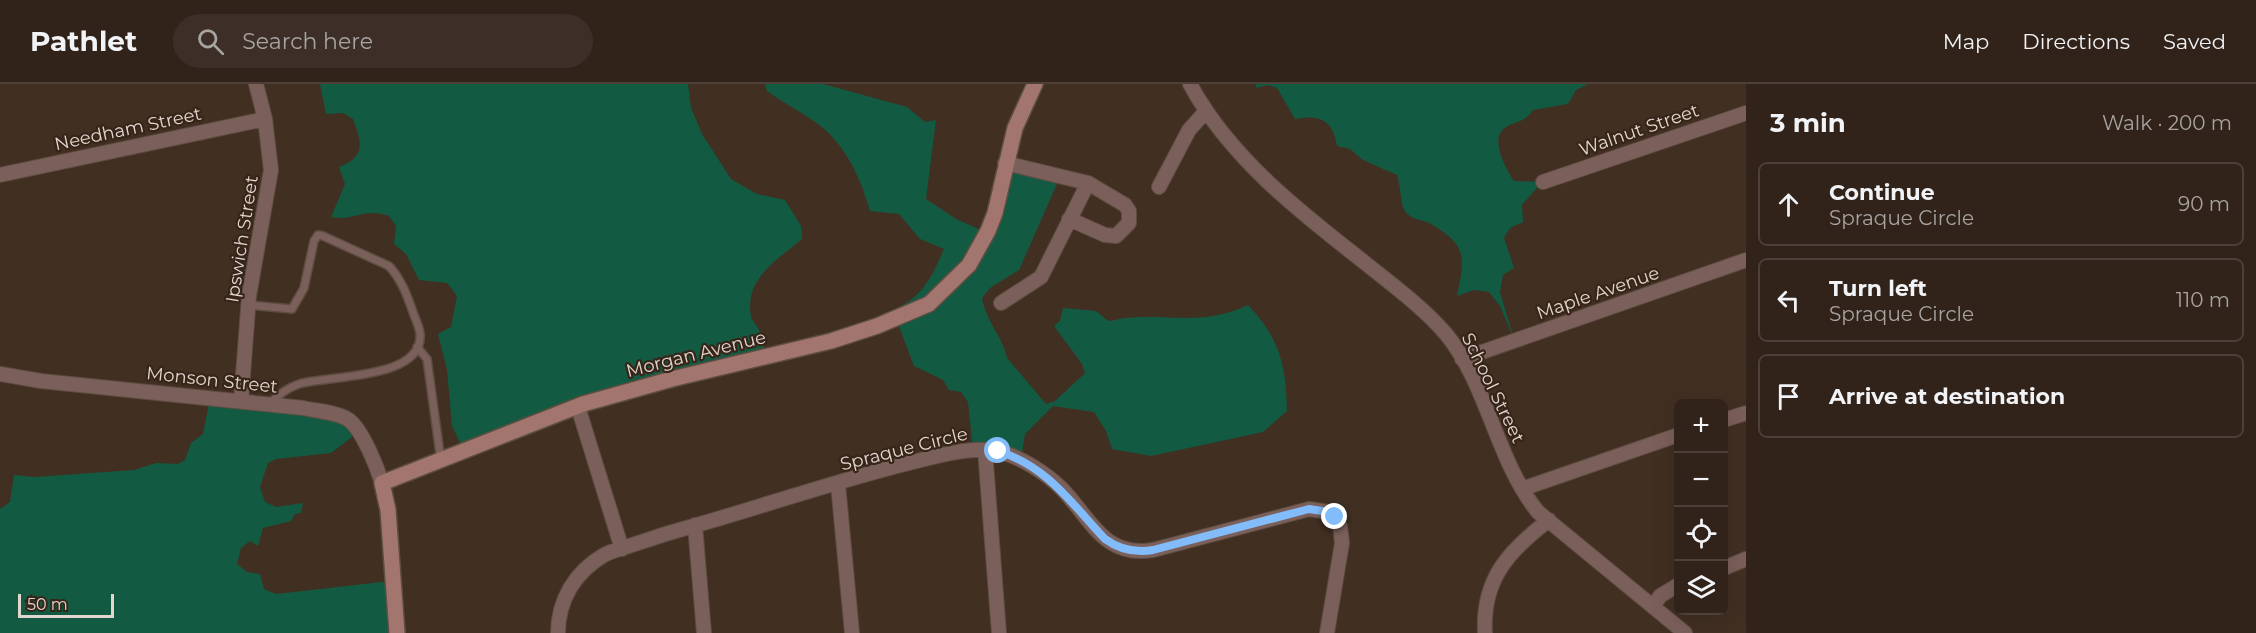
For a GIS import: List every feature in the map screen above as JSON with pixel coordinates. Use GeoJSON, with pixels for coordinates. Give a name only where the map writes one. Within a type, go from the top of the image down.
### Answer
{"type":"FeatureCollection","features":[{"type":"Feature","properties":{"kind":"street","name":"Ipswich Street"},"geometry":{"type":"LineString","coordinates":[[241,401],[249,305],[271,170],[265,119],[256,84]]}},
{"type":"Feature","properties":{"kind":"street","name":"Morgan Avenue"},"geometry":{"type":"LineString","coordinates":[[382,483],[578,407],[672,379],[831,341],[877,326],[929,304],[957,279],[979,249],[995,213],[1015,128],[1035,84]]}},
{"type":"Feature","properties":{"kind":"street","name":"School Street"},"geometry":{"type":"LineString","coordinates":[[1190,84],[1216,127],[1274,186],[1402,293],[1442,330],[1462,359],[1522,489],[1538,512],[1685,633]]}},
{"type":"Feature","properties":{"kind":"street"},"geometry":{"type":"LineString","coordinates":[[1159,187],[1189,130],[1206,111]]}},
{"type":"Feature","properties":{"kind":"street","name":"Walnut Street"},"geometry":{"type":"LineString","coordinates":[[1543,182],[1746,113]]}},
{"type":"Feature","properties":{"kind":"street","name":"Needham Street"},"geometry":{"type":"LineString","coordinates":[[0,175],[265,119]]}},
{"type":"Feature","properties":{"kind":"street"},"geometry":{"type":"LineString","coordinates":[[1005,163],[1088,183],[1125,205],[1129,211],[1129,223],[1120,233],[1110,236],[1069,219]]}},
{"type":"Feature","properties":{"kind":"street"},"geometry":{"type":"LineString","coordinates":[[1001,303],[1041,278],[1088,183]]}},
{"type":"Feature","properties":{"kind":"street","name":"Maple Avenue"},"geometry":{"type":"LineString","coordinates":[[1462,359],[1746,260]]}},
{"type":"Feature","properties":{"kind":"street","name":"Monson Street"},"geometry":{"type":"LineString","coordinates":[[0,374],[41,381],[303,408],[349,420],[364,441],[382,483]]}},
{"type":"Feature","properties":{"kind":"street"},"geometry":{"type":"LineString","coordinates":[[578,407],[622,549]]}},
{"type":"Feature","properties":{"kind":"street"},"geometry":{"type":"LineString","coordinates":[[1728,419],[1746,412]]}},
{"type":"Feature","properties":{"kind":"street"},"geometry":{"type":"LineString","coordinates":[[1522,489],[1674,436]]}},
{"type":"Feature","properties":{"kind":"street"},"geometry":{"type":"LineString","coordinates":[[985,450],[999,633]]}},
{"type":"Feature","properties":{"kind":"street","name":"Spraque Circle"},"geometry":{"type":"LineString","coordinates":[[558,633],[559,613],[571,584],[604,555],[695,525],[838,484],[944,455],[985,450],[1014,456],[1030,465],[1058,485],[1105,539],[1114,546],[1132,551],[1153,550],[1309,509],[1329,512],[1340,526],[1342,543],[1327,633]]}},
{"type":"Feature","properties":{"kind":"street"},"geometry":{"type":"LineString","coordinates":[[382,483],[388,510],[397,633]]}},
{"type":"Feature","properties":{"kind":"street"},"geometry":{"type":"LineString","coordinates":[[838,484],[852,633]]}},
{"type":"Feature","properties":{"kind":"street"},"geometry":{"type":"LineString","coordinates":[[1485,633],[1485,605],[1492,580],[1519,544],[1549,520]]}},
{"type":"Feature","properties":{"kind":"street"},"geometry":{"type":"LineString","coordinates":[[695,525],[704,633]]}},
{"type":"Feature","properties":{"kind":"street"},"geometry":{"type":"LineString","coordinates":[[1728,566],[1746,559]]}},
{"type":"Feature","properties":{"kind":"street"},"geometry":{"type":"LineString","coordinates":[[1653,607],[1660,596],[1674,587]]}},
{"type":"Feature","properties":{"kind":"lane"},"geometry":{"type":"LineString","coordinates":[[249,305],[292,309],[304,288],[314,241],[318,235],[381,261],[396,274],[420,332],[417,347],[410,358],[391,368],[299,384],[280,394],[269,404]]}},
{"type":"Feature","properties":{"kind":"lane"},"geometry":{"type":"LineString","coordinates":[[417,347],[427,359],[441,461]]}},
{"type":"Feature","properties":{"kind":"green space"},"geometry":{"type":"Polygon","coordinates":[[[320,84],[688,84],[691,108],[702,134],[731,179],[757,194],[785,200],[801,226],[802,239],[764,271],[752,291],[751,316],[761,335],[765,355],[608,395],[463,449],[452,426],[447,370],[438,334],[451,327],[457,296],[447,283],[419,280],[406,254],[394,244],[396,226],[389,216],[372,213],[346,218],[331,217],[345,184],[339,167],[354,158],[360,148],[360,142],[353,119],[343,113],[326,114],[320,84]]]}},
{"type":"Feature","properties":{"kind":"green space"},"geometry":{"type":"Polygon","coordinates":[[[765,84],[823,84],[907,107],[925,122],[936,120],[926,199],[956,219],[983,231],[1003,168],[1060,177],[1019,270],[990,288],[982,298],[987,315],[1007,358],[1046,404],[1055,401],[1085,373],[1082,364],[1054,326],[1060,321],[1063,308],[1096,311],[1108,321],[1142,317],[1202,317],[1217,315],[1248,305],[1267,329],[1279,354],[1285,380],[1287,411],[1263,432],[1151,456],[1112,449],[1106,431],[1094,412],[1053,406],[1025,434],[1021,459],[973,450],[968,402],[961,392],[949,390],[943,380],[914,366],[897,321],[899,307],[921,290],[932,275],[944,249],[920,239],[899,214],[870,211],[857,175],[837,142],[818,124],[767,91],[765,84]]]}},
{"type":"Feature","properties":{"kind":"green space"},"geometry":{"type":"Polygon","coordinates":[[[1256,84],[1588,84],[1576,90],[1568,104],[1533,110],[1524,119],[1500,133],[1500,154],[1514,181],[1542,182],[1522,205],[1523,222],[1510,228],[1504,238],[1514,268],[1503,275],[1500,292],[1514,339],[1500,306],[1489,292],[1474,290],[1457,296],[1462,262],[1461,253],[1451,238],[1442,231],[1407,214],[1403,208],[1397,175],[1363,160],[1350,149],[1337,146],[1332,130],[1324,121],[1312,117],[1295,119],[1277,88],[1269,85],[1256,88],[1256,84]]]}},
{"type":"Feature","properties":{"kind":"green space"},"geometry":{"type":"Polygon","coordinates":[[[210,398],[337,416],[356,434],[331,453],[276,459],[268,463],[260,487],[265,502],[276,507],[303,503],[301,513],[295,514],[291,521],[263,528],[258,546],[250,541],[241,548],[237,564],[247,572],[260,574],[264,589],[276,594],[391,581],[397,633],[0,633],[0,509],[10,502],[14,475],[35,477],[134,470],[156,463],[178,464],[185,460],[191,443],[203,434],[210,398]]]}},
{"type":"Feature","properties":{"kind":"route"},"geometry":{"type":"LineString","coordinates":[[998,451],[1014,456],[1030,465],[1058,485],[1105,539],[1114,546],[1132,551],[1153,550],[1309,509],[1329,512],[1335,517]]}}]}
